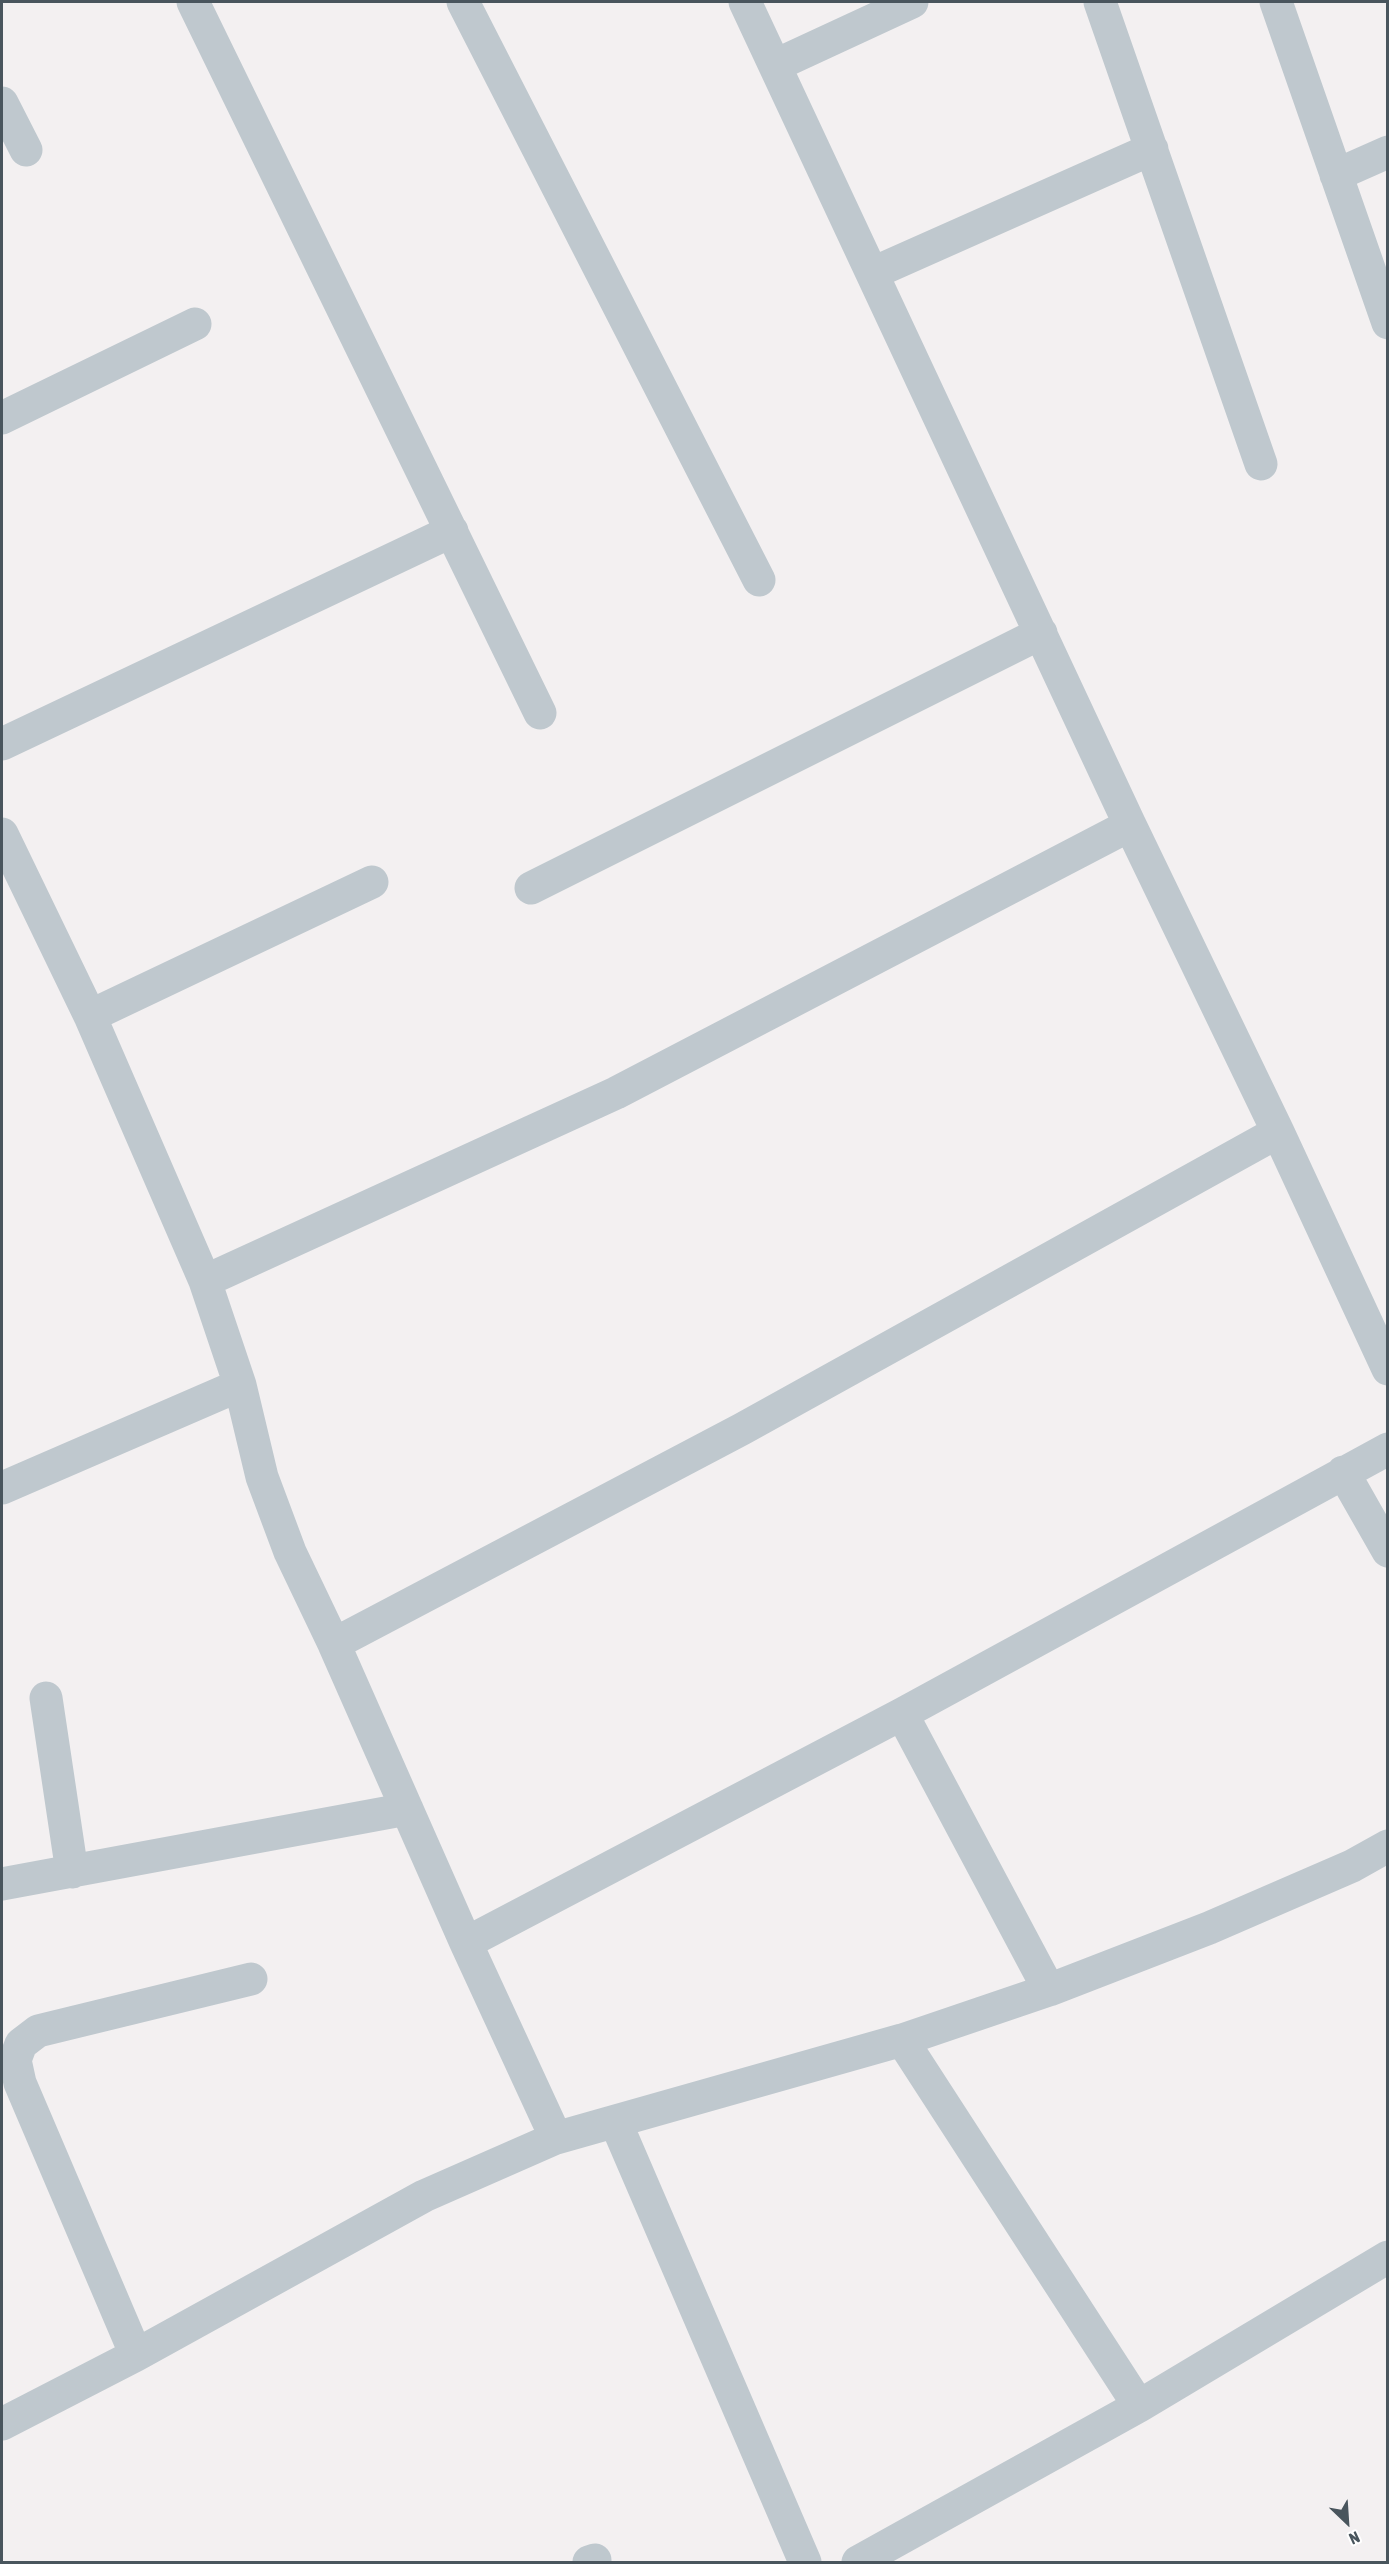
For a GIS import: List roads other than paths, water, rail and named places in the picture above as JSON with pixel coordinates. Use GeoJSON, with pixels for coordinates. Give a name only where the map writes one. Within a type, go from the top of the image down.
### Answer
{"type":"FeatureCollection","features":[{"type":"Feature","properties":{"kind":"street"},"geometry":{"type":"LineString","coordinates":[[193,2],[540,713]]}},
{"type":"Feature","properties":{"kind":"street"},"geometry":{"type":"LineString","coordinates":[[463,2],[759,580]]}},
{"type":"Feature","properties":{"kind":"street"},"geometry":{"type":"LineString","coordinates":[[744,2],[776,65],[1130,825],[1278,1132],[1388,1369]]}},
{"type":"Feature","properties":{"kind":"street"},"geometry":{"type":"LineString","coordinates":[[776,65],[912,2]]}},
{"type":"Feature","properties":{"kind":"street"},"geometry":{"type":"LineString","coordinates":[[1100,2],[1261,464]]}},
{"type":"Feature","properties":{"kind":"street"},"geometry":{"type":"LineString","coordinates":[[1276,2],[1388,323]]}},
{"type":"Feature","properties":{"kind":"street"},"geometry":{"type":"LineString","coordinates":[[2,103],[26,150]]}},
{"type":"Feature","properties":{"kind":"street"},"geometry":{"type":"LineString","coordinates":[[873,273],[1152,149]]}},
{"type":"Feature","properties":{"kind":"street"},"geometry":{"type":"LineString","coordinates":[[1336,175],[1388,152]]}},
{"type":"Feature","properties":{"kind":"street"},"geometry":{"type":"LineString","coordinates":[[2,418],[195,324]]}},
{"type":"Feature","properties":{"kind":"street"},"geometry":{"type":"LineString","coordinates":[[2,744],[452,531]]}},
{"type":"Feature","properties":{"kind":"street"},"geometry":{"type":"LineString","coordinates":[[531,888],[1041,633]]}},
{"type":"Feature","properties":{"kind":"street"},"geometry":{"type":"LineString","coordinates":[[205,1281],[616,1093],[1130,825]]}},
{"type":"Feature","properties":{"kind":"street"},"geometry":{"type":"LineString","coordinates":[[2,834],[14,887],[90,1016],[205,1281],[240,1385],[262,1477],[290,1552],[334,1644],[466,1943],[556,2138]]}},
{"type":"Feature","properties":{"kind":"street"},"geometry":{"type":"LineString","coordinates":[[90,1016],[372,882]]}},
{"type":"Feature","properties":{"kind":"street"},"geometry":{"type":"LineString","coordinates":[[334,1644],[742,1429],[1278,1132]]}},
{"type":"Feature","properties":{"kind":"street"},"geometry":{"type":"LineString","coordinates":[[2,1488],[240,1385]]}},
{"type":"Feature","properties":{"kind":"street"},"geometry":{"type":"LineString","coordinates":[[466,1943],[902,1714],[1388,1449]]}},
{"type":"Feature","properties":{"kind":"street"},"geometry":{"type":"LineString","coordinates":[[1343,1472],[1388,1551]]}},
{"type":"Feature","properties":{"kind":"street"},"geometry":{"type":"LineString","coordinates":[[46,1698],[72,1872]]}},
{"type":"Feature","properties":{"kind":"street"},"geometry":{"type":"LineString","coordinates":[[902,1714],[1049,1990]]}},
{"type":"Feature","properties":{"kind":"street"},"geometry":{"type":"LineString","coordinates":[[2,1884],[406,1809]]}},
{"type":"Feature","properties":{"kind":"street"},"geometry":{"type":"LineString","coordinates":[[2,2424],[136,2355],[424,2196],[556,2138],[902,2040],[1049,1990],[1209,1928],[1352,1866],[1388,1846]]}},
{"type":"Feature","properties":{"kind":"street"},"geometry":{"type":"LineString","coordinates":[[136,2355],[20,2083],[15,2060],[21,2044],[38,2031],[251,1979]]}},
{"type":"Feature","properties":{"kind":"street"},"geometry":{"type":"LineString","coordinates":[[902,2040],[1139,2406]]}},
{"type":"Feature","properties":{"kind":"street"},"geometry":{"type":"LineString","coordinates":[[616,2122],[805,2562]]}},
{"type":"Feature","properties":{"kind":"street"},"geometry":{"type":"LineString","coordinates":[[858,2562],[1139,2406],[1388,2257]]}}]}
